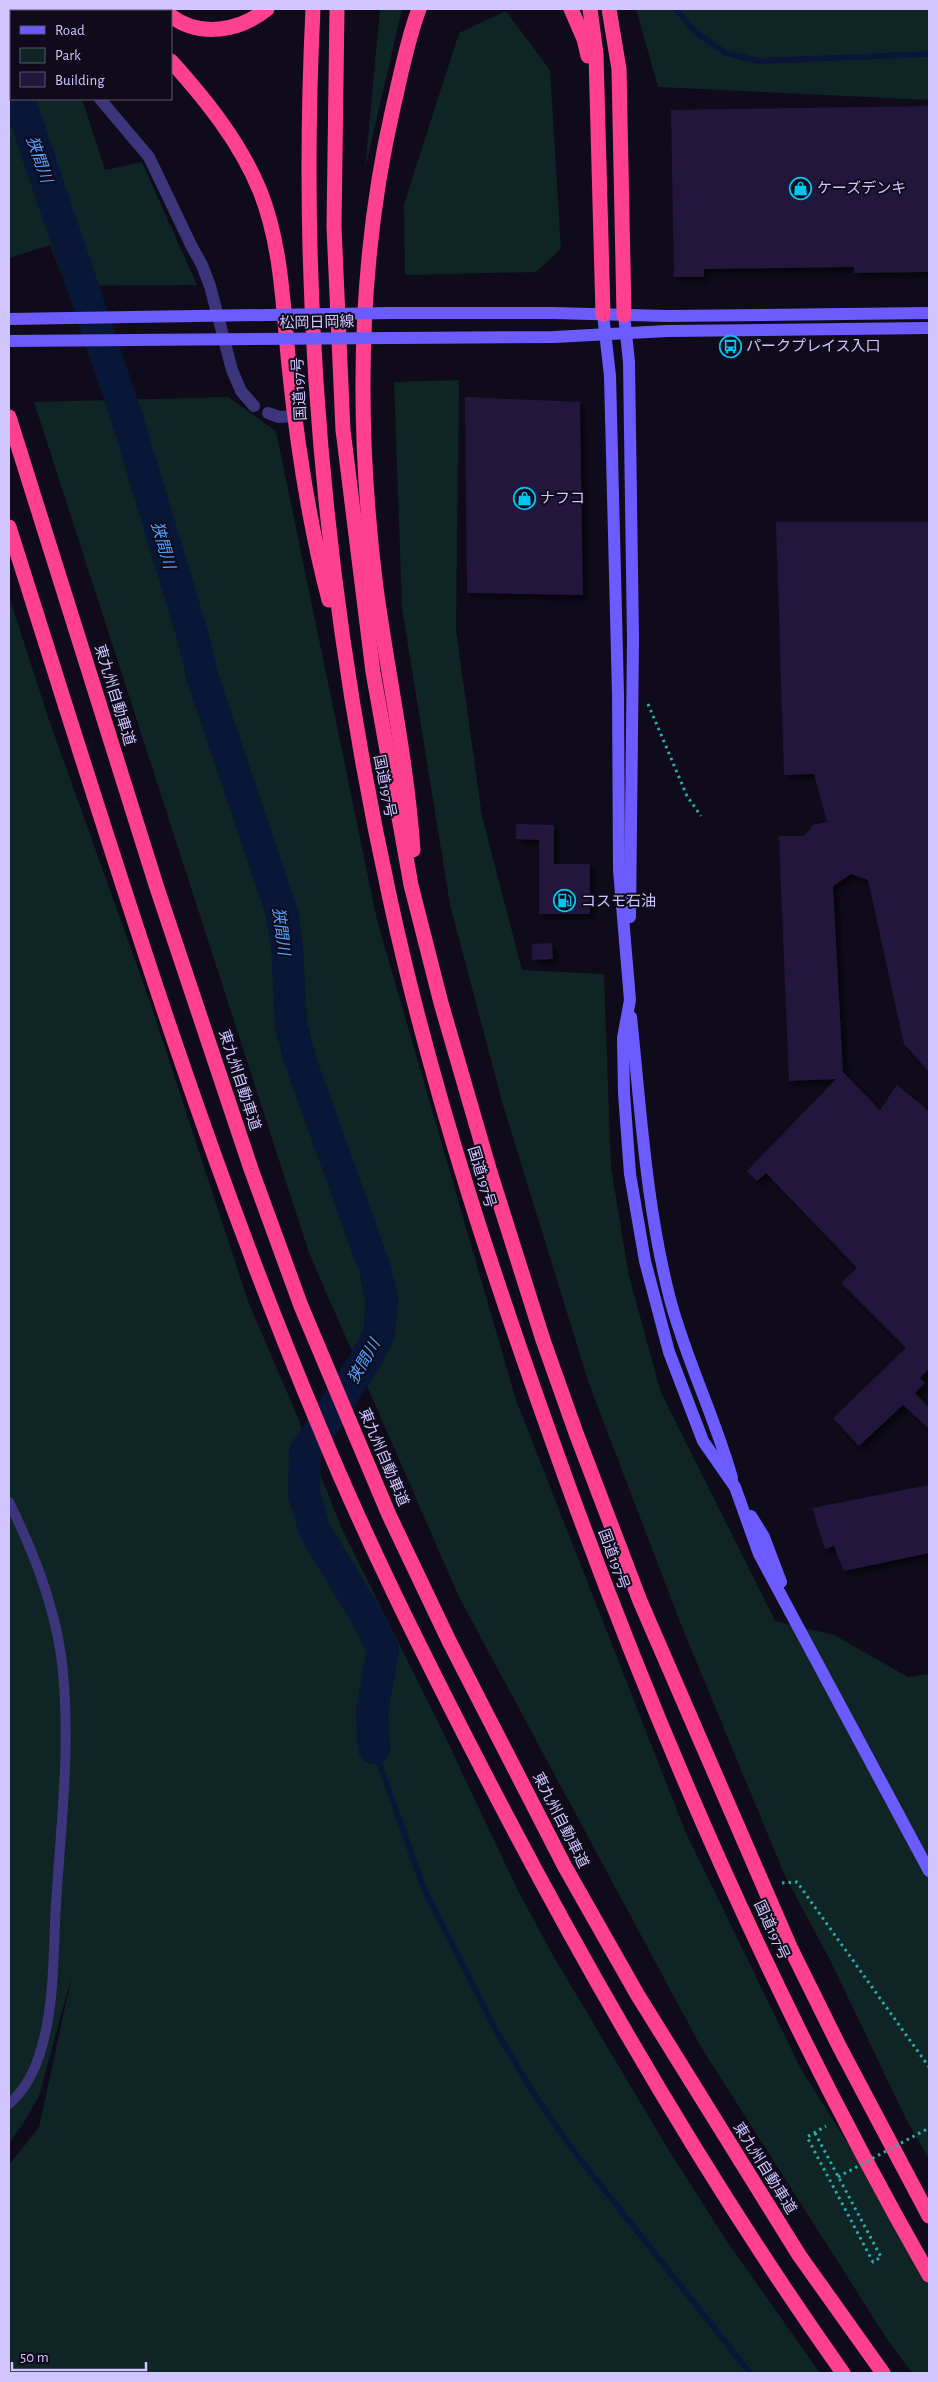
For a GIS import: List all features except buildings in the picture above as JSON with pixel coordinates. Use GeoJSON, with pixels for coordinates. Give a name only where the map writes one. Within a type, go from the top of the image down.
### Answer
{"type":"FeatureCollection","features":[{"type":"Feature","properties":{"kind":"highway"},"geometry":{"type":"LineString","coordinates":[[172,16],[196,28],[215,31],[260,14],[267,9]]}},
{"type":"Feature","properties":{"kind":"highway","name":"国道197号"},"geometry":{"type":"LineString","coordinates":[[313,9],[309,88],[308,168],[312,314],[318,429],[345,664],[390,901],[432,1070],[482,1236],[529,1375],[612,1606],[691,1796],[764,1955],[833,2096],[929,2275]]}},
{"type":"Feature","properties":{"kind":"highway","name":"国道197号"},"geometry":{"type":"LineString","coordinates":[[337,9],[334,227],[343,430],[373,672],[418,909],[441,1003],[490,1172],[543,1340],[640,1601],[790,1947],[839,2046],[929,2216]]}},
{"type":"Feature","properties":{"kind":"highway"},"geometry":{"type":"LineString","coordinates":[[418,909],[411,816],[372,556],[366,478],[362,371],[366,276],[381,166],[410,32],[419,9]]}},
{"type":"Feature","properties":{"kind":"highway"},"geometry":{"type":"LineString","coordinates":[[571,9],[584,39],[589,61],[597,127]]}},
{"type":"Feature","properties":{"kind":"highway"},"geometry":{"type":"LineString","coordinates":[[590,9],[596,54],[602,314]]}},
{"type":"Feature","properties":{"kind":"highway"},"geometry":{"type":"LineString","coordinates":[[609,9],[618,69],[624,315]]}},
{"type":"Feature","properties":{"kind":"highway"},"geometry":{"type":"LineString","coordinates":[[172,62],[222,124],[248,165],[262,198],[273,238],[278,268],[295,416],[314,540],[345,664]]}},
{"type":"Feature","properties":{"kind":"highway","name":"東九州自動車道"},"geometry":{"type":"LineString","coordinates":[[9,417],[157,888],[251,1169],[301,1306],[389,1515],[470,1682],[565,1867],[637,1994],[799,2255],[883,2373]]}},
{"type":"Feature","properties":{"kind":"highway"},"geometry":{"type":"LineString","coordinates":[[9,527],[153,982],[214,1154],[318,1425],[343,1481],[407,1620],[446,1699],[511,1826],[611,2007],[681,2126],[784,2289],[843,2373]]}},
{"type":"Feature","properties":{"kind":"street"},"geometry":{"type":"LineString","coordinates":[[101,100],[149,157],[202,265],[210,286],[232,370],[241,391],[254,406]]}},
{"type":"Feature","properties":{"kind":"street","name":"松岡日岡線"},"geometry":{"type":"LineString","coordinates":[[9,319],[391,313],[667,316],[929,313]]}},
{"type":"Feature","properties":{"kind":"street"},"geometry":{"type":"LineString","coordinates":[[602,314],[610,376],[618,694],[619,870],[645,1161],[654,1228],[680,1332],[724,1448],[735,1487],[764,1537],[790,1604],[811,1648],[929,1871]]}},
{"type":"Feature","properties":{"kind":"street"},"geometry":{"type":"LineString","coordinates":[[624,315],[629,362],[633,639],[630,1000]]}},
{"type":"Feature","properties":{"kind":"street","name":"松岡日岡線"},"geometry":{"type":"LineString","coordinates":[[9,342],[554,337],[626,333],[929,328]]}},
{"type":"Feature","properties":{"kind":"street"},"geometry":{"type":"LineString","coordinates":[[268,413],[279,417],[295,416]]}},
{"type":"Feature","properties":{"kind":"lane"},"geometry":{"type":"LineString","coordinates":[[9,1502],[47,1590],[55,1623],[61,1656],[66,1742],[46,2029],[32,2075],[23,2090],[9,2104]]}},
{"type":"Feature","properties":{"kind":"path"},"geometry":{"type":"LineString","coordinates":[[648,704],[686,796],[701,816]]}},
{"type":"Feature","properties":{"kind":"path"},"geometry":{"type":"LineString","coordinates":[[782,1883],[797,1882],[929,2067]]}},
{"type":"Feature","properties":{"kind":"path"},"geometry":{"type":"LineString","coordinates":[[815,2132],[881,2257],[873,2262],[807,2137],[815,2132],[826,2126]]}},
{"type":"Feature","properties":{"kind":"path"},"geometry":{"type":"LineString","coordinates":[[838,2177],[929,2128]]}},
{"type":"Feature","properties":{"kind":"green space"},"geometry":{"type":"Polygon","coordinates":[[[9,9],[53,9],[10,10],[10,100],[82,100],[105,170],[142,162],[197,285],[66,286],[50,245],[9,258],[9,9]]]}},
{"type":"Feature","properties":{"kind":"green space"},"geometry":{"type":"Polygon","coordinates":[[[380,9],[402,9],[365,169],[380,9]]]}},
{"type":"Feature","properties":{"kind":"green space"},"geometry":{"type":"Polygon","coordinates":[[[636,9],[929,9],[929,100],[658,87],[636,9]]]}},
{"type":"Feature","properties":{"kind":"green space"},"geometry":{"type":"Polygon","coordinates":[[[506,11],[550,70],[561,249],[536,272],[405,275],[404,204],[459,33],[506,11]]]}},
{"type":"Feature","properties":{"kind":"green space"},"geometry":{"type":"Polygon","coordinates":[[[459,380],[456,630],[482,816],[522,970],[604,974],[611,1167],[629,1276],[661,1393],[775,1621],[834,1635],[908,1677],[929,1674],[929,2159],[907,2121],[830,1960],[785,1876],[682,1627],[589,1384],[503,1105],[450,905],[402,608],[394,382],[459,380]]]}},
{"type":"Feature","properties":{"kind":"green space"},"geometry":{"type":"Polygon","coordinates":[[[228,397],[276,431],[377,920],[516,1400],[686,1833],[801,2069],[929,2272],[929,2373],[912,2373],[887,2339],[701,2047],[459,1597],[309,1253],[34,402],[228,397]]]}},
{"type":"Feature","properties":{"kind":"green space"},"geometry":{"type":"Polygon","coordinates":[[[9,596],[48,717],[149,999],[248,1301],[293,1406],[342,1529],[442,1730],[518,1891],[554,1957],[668,2149],[728,2243],[820,2373],[9,2373],[9,2165],[39,2127],[72,1975],[39,2096],[23,2124],[9,2143],[9,596]]]}},
{"type":"Feature","properties":{"kind":"waterway"},"geometry":{"type":"LineString","coordinates":[[676,9],[695,32],[726,53],[759,61],[929,54]]}},
{"type":"Feature","properties":{"kind":"waterway","name":"狭間川"},"geometry":{"type":"LineString","coordinates":[[9,67],[10,71]]}},
{"type":"Feature","properties":{"kind":"waterway","name":"狭間川"},"geometry":{"type":"LineString","coordinates":[[19,100],[127,418],[193,637],[203,679],[282,913],[287,947],[291,1025],[300,1060],[374,1266],[382,1300],[379,1334],[366,1359],[305,1452],[304,1494],[315,1531],[370,1622],[383,1650],[372,1712],[374,1748]]}},
{"type":"Feature","properties":{"kind":"waterway"},"geometry":{"type":"LineString","coordinates":[[374,1748],[424,1889],[497,2032],[536,2097],[579,2158],[750,2373]]}},
{"type":"Feature","properties":{"kind":"place","name":"ケーズデンキ"},"geometry":{"type":"Point","coordinates":[801,188]}},
{"type":"Feature","properties":{"kind":"place","name":"パークプレイス入口"},"geometry":{"type":"Point","coordinates":[730,346]}},
{"type":"Feature","properties":{"kind":"place","name":"ナフコ"},"geometry":{"type":"Point","coordinates":[524,498]}},
{"type":"Feature","properties":{"kind":"place","name":"コスモ石油"},"geometry":{"type":"Point","coordinates":[565,901]}}]}
